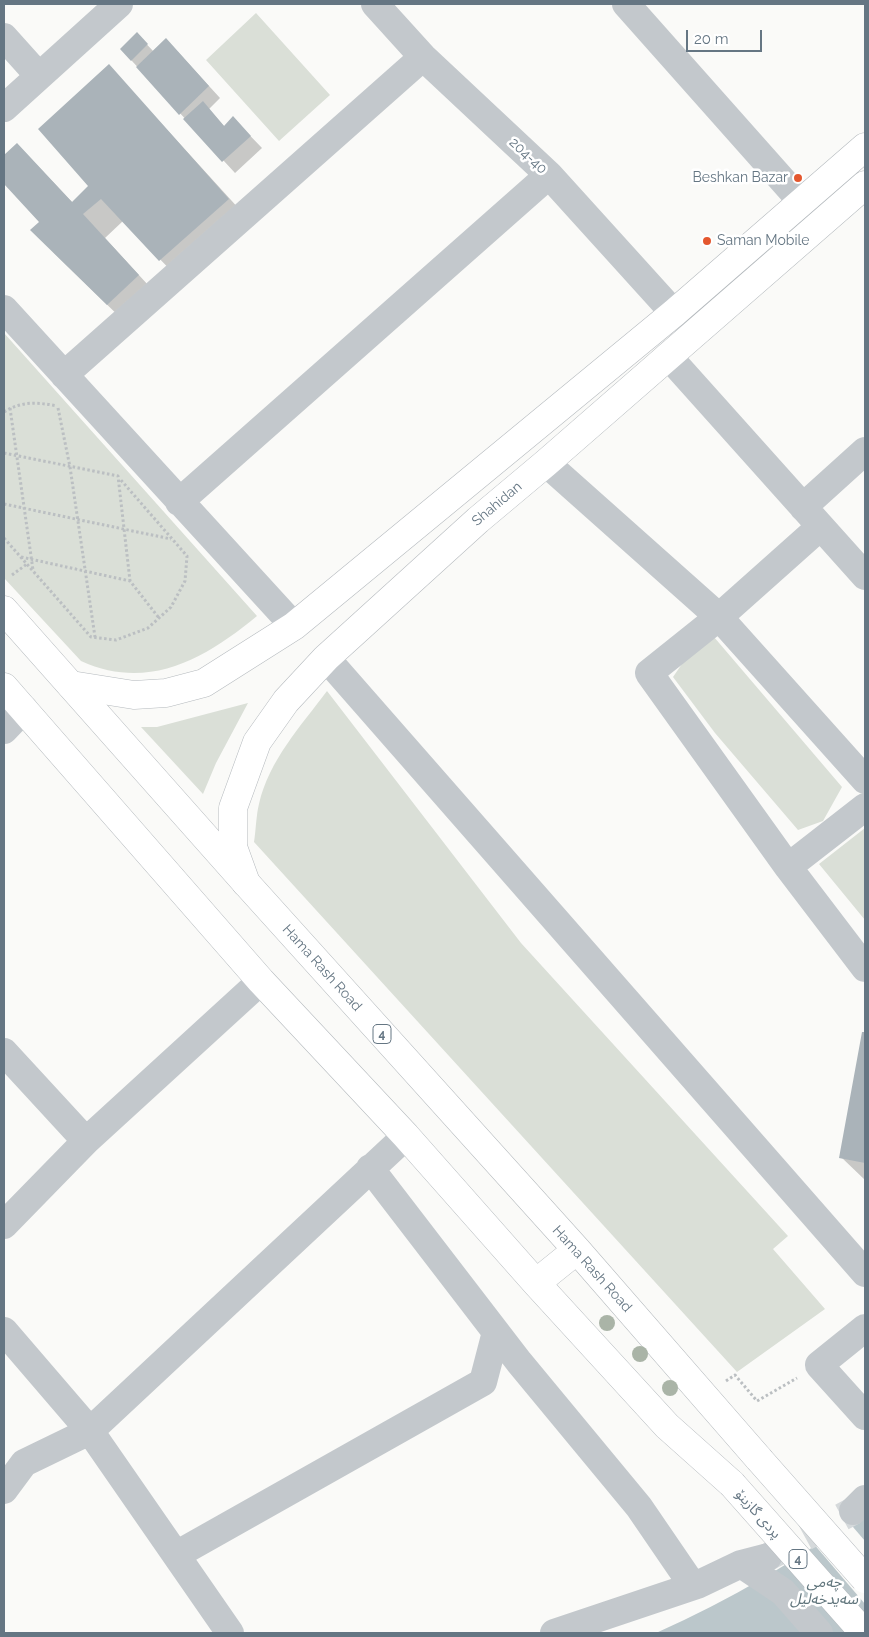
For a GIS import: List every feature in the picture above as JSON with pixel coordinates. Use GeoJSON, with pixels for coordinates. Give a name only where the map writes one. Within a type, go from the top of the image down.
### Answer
{"type":"FeatureCollection","features":[{"type":"Feature","properties":{"kind":"main road"},"geometry":{"type":"LineString","coordinates":[[71,685],[134,695],[166,693],[195,686],[204,683],[294,626],[456,495],[674,314],[865,146]]}},
{"type":"Feature","properties":{"kind":"main road","name":"Shahidan"},"geometry":{"type":"LineString","coordinates":[[247,884],[233,847],[233,808],[257,742],[286,701],[326,658],[478,520],[865,185]]}},
{"type":"Feature","properties":{"kind":"main road"},"geometry":{"type":"LineString","coordinates":[[456,495],[478,520]]}},
{"type":"Feature","properties":{"kind":"main road","name":"Hama Rash Road"},"geometry":{"type":"LineString","coordinates":[[4,610],[247,884],[577,1250],[865,1579]]}},
{"type":"Feature","properties":{"kind":"main road","name":"4"},"geometry":{"type":"LineString","coordinates":[[4,687],[261,981],[406,1136],[536,1283]]}},
{"type":"Feature","properties":{"kind":"main road"},"geometry":{"type":"LineString","coordinates":[[536,1283],[577,1250]]}},
{"type":"Feature","properties":{"kind":"main road","name":"پردی گازینۆ"},"geometry":{"type":"LineString","coordinates":[[536,1283],[667,1426],[732,1484],[864,1633]]}},
{"type":"Feature","properties":{"kind":"street","name":"204-40"},"geometry":{"type":"LineString","coordinates":[[375,4],[423,57],[549,176],[674,314]]}},
{"type":"Feature","properties":{"kind":"street"},"geometry":{"type":"LineString","coordinates":[[626,4],[801,201]]}},
{"type":"Feature","properties":{"kind":"street"},"geometry":{"type":"LineString","coordinates":[[4,108],[39,76],[104,9]]}},
{"type":"Feature","properties":{"kind":"street"},"geometry":{"type":"LineString","coordinates":[[4,37],[39,76]]}},
{"type":"Feature","properties":{"kind":"street"},"geometry":{"type":"LineString","coordinates":[[64,375],[423,57]]}},
{"type":"Feature","properties":{"kind":"street"},"geometry":{"type":"LineString","coordinates":[[179,502],[549,176]]}},
{"type":"Feature","properties":{"kind":"street"},"geometry":{"type":"LineString","coordinates":[[4,309],[294,626]]}},
{"type":"Feature","properties":{"kind":"street"},"geometry":{"type":"LineString","coordinates":[[668,356],[865,576]]}},
{"type":"Feature","properties":{"kind":"street"},"geometry":{"type":"LineString","coordinates":[[865,451],[812,517],[719,617],[649,673],[788,867],[865,968]]}},
{"type":"Feature","properties":{"kind":"street"},"geometry":{"type":"LineString","coordinates":[[546,463],[719,617],[865,780]]}},
{"type":"Feature","properties":{"kind":"street"},"geometry":{"type":"LineString","coordinates":[[326,658],[865,1273]]}},
{"type":"Feature","properties":{"kind":"street"},"geometry":{"type":"LineString","coordinates":[[4,730],[24,709]]}},
{"type":"Feature","properties":{"kind":"street"},"geometry":{"type":"LineString","coordinates":[[788,867],[865,807]]}},
{"type":"Feature","properties":{"kind":"street"},"geometry":{"type":"LineString","coordinates":[[4,1225],[86,1141],[261,981]]}},
{"type":"Feature","properties":{"kind":"street"},"geometry":{"type":"LineString","coordinates":[[4,1052],[86,1141]]}},
{"type":"Feature","properties":{"kind":"street"},"geometry":{"type":"LineString","coordinates":[[4,1490],[24,1463],[90,1430],[406,1136]]}},
{"type":"Feature","properties":{"kind":"street"},"geometry":{"type":"LineString","coordinates":[[370,1168],[496,1332],[639,1507],[693,1586]]}},
{"type":"Feature","properties":{"kind":"street"},"geometry":{"type":"LineString","coordinates":[[865,1328],[819,1365],[865,1416]]}},
{"type":"Feature","properties":{"kind":"street"},"geometry":{"type":"LineString","coordinates":[[4,1331],[90,1430],[230,1633]]}},
{"type":"Feature","properties":{"kind":"street"},"geometry":{"type":"LineString","coordinates":[[176,1555],[483,1382],[496,1332]]}},
{"type":"Feature","properties":{"kind":"street"},"geometry":{"type":"LineString","coordinates":[[554,1633],[693,1586],[741,1564],[768,1557]]}},
{"type":"Feature","properties":{"kind":"street"},"geometry":{"type":"LineString","coordinates":[[741,1564],[783,1592],[818,1633]]}},
{"type":"Feature","properties":{"kind":"path"},"geometry":{"type":"LineString","coordinates":[[4,412],[10,408],[35,402],[58,406],[64,413]]}},
{"type":"Feature","properties":{"kind":"path"},"geometry":{"type":"LineString","coordinates":[[58,406],[70,467],[94,637]]}},
{"type":"Feature","properties":{"kind":"path"},"geometry":{"type":"LineString","coordinates":[[10,408],[33,571]]}},
{"type":"Feature","properties":{"kind":"path"},"geometry":{"type":"LineString","coordinates":[[4,453],[118,476]]}},
{"type":"Feature","properties":{"kind":"path"},"geometry":{"type":"LineString","coordinates":[[4,538],[91,637],[116,640],[148,628],[171,607],[185,580],[187,556],[112,469]]}},
{"type":"Feature","properties":{"kind":"path"},"geometry":{"type":"LineString","coordinates":[[118,476],[130,581],[158,618]]}},
{"type":"Feature","properties":{"kind":"path"},"geometry":{"type":"LineString","coordinates":[[4,504],[172,539]]}},
{"type":"Feature","properties":{"kind":"path"},"geometry":{"type":"LineString","coordinates":[[21,557],[130,581]]}},
{"type":"Feature","properties":{"kind":"path"},"geometry":{"type":"LineString","coordinates":[[12,575],[27,564]]}},
{"type":"Feature","properties":{"kind":"path"},"geometry":{"type":"LineString","coordinates":[[721,1385],[735,1375],[757,1401],[819,1365]]}},
{"type":"Feature","properties":{"kind":"shaded area"},"geometry":{"type":"Polygon","coordinates":[[[256,13],[330,95],[279,141],[206,60],[256,13]]]}},
{"type":"Feature","properties":{"kind":"shaded area"},"geometry":{"type":"Polygon","coordinates":[[[4,333],[257,616],[218,645],[197,657],[175,666],[153,671],[130,673],[106,670],[81,661],[4,578],[4,333]]]}},
{"type":"Feature","properties":{"kind":"shaded area"},"geometry":{"type":"Polygon","coordinates":[[[714,637],[842,787],[823,821],[798,830],[715,733],[673,677],[686,658],[714,637]]]}},
{"type":"Feature","properties":{"kind":"shaded area"},"geometry":{"type":"Polygon","coordinates":[[[327,691],[521,943],[788,1236],[773,1249],[825,1309],[737,1372],[254,842],[259,804],[270,773],[287,744],[327,691]]]}},
{"type":"Feature","properties":{"kind":"shaded area"},"geometry":{"type":"Polygon","coordinates":[[[248,703],[216,763],[203,794],[141,727],[157,727],[248,703]]]}},
{"type":"Feature","properties":{"kind":"shaded area"},"geometry":{"type":"Polygon","coordinates":[[[865,828],[865,920],[819,864],[865,828]]]}},
{"type":"Feature","properties":{"kind":"water","name":"چەمی سەیدخەلیل"},"geometry":{"type":"Polygon","coordinates":[[[865,1510],[865,1633],[656,1633],[711,1607],[764,1578],[816,1545],[865,1510]]]}},
{"type":"Feature","properties":{"kind":"pier"},"geometry":{"type":"Polygon","coordinates":[[[847,1520],[865,1541],[865,1604],[813,1543],[847,1520]]]}},
{"type":"Feature","properties":{"kind":"building"},"geometry":{"type":"Polygon","coordinates":[[[137,32],[148,44],[131,61],[120,49],[137,32]]]}},
{"type":"Feature","properties":{"kind":"building"},"geometry":{"type":"Polygon","coordinates":[[[166,38],[209,86],[179,115],[136,67],[166,38]]]}},
{"type":"Feature","properties":{"kind":"building"},"geometry":{"type":"Polygon","coordinates":[[[109,64],[229,199],[159,261],[101,199],[83,214],[139,275],[107,305],[30,230],[39,222],[4,184],[4,155],[17,143],[72,202],[88,186],[38,129],[109,64]]]}},
{"type":"Feature","properties":{"kind":"building"},"geometry":{"type":"Polygon","coordinates":[[[203,101],[224,126],[233,116],[251,136],[222,162],[183,119],[203,101]]]}},
{"type":"Feature","properties":{"kind":"building"},"geometry":{"type":"Polygon","coordinates":[[[862,1032],[865,1032],[865,1163],[839,1158],[862,1032]]]}},
{"type":"Feature","properties":{"kind":"tunnel"},"geometry":{"type":"LineString","coordinates":[[768,1557],[853,1511]]}},
{"type":"Feature","properties":{"kind":"place","name":"Beshkan Bazar"},"geometry":{"type":"Point","coordinates":[798,178]}},
{"type":"Feature","properties":{"kind":"place","name":"Saman Mobile"},"geometry":{"type":"Point","coordinates":[707,241]}}]}
